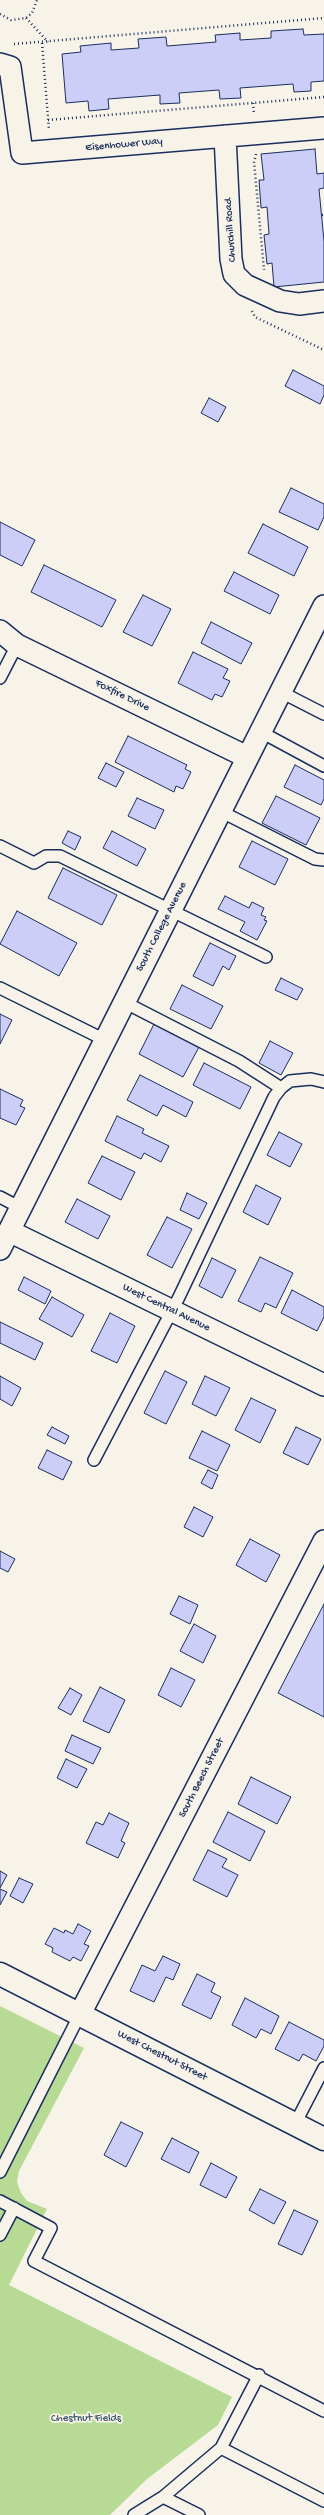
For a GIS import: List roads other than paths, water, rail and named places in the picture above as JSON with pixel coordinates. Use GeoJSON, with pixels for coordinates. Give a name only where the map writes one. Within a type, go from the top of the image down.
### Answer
{"type":"FeatureCollection","features":[{"type":"Feature","properties":{"kind":"main road","name":"West Chestnut Street"},"geometry":{"type":"LineString","coordinates":[[0,1974],[324,2139]]}},
{"type":"Feature","properties":{"kind":"street","name":"Eisenhower Way"},"geometry":{"type":"LineString","coordinates":[[0,64],[10,67],[22,153],[324,128]]}},
{"type":"Feature","properties":{"kind":"street","name":"Churchill Road"},"geometry":{"type":"LineString","coordinates":[[225,136],[234,274],[245,285],[280,302],[298,304],[324,301]]}},
{"type":"Feature","properties":{"kind":"street","name":"South College Avenue"},"geometry":{"type":"LineString","coordinates":[[4,1240],[324,606]]}},
{"type":"Feature","properties":{"kind":"street","name":"Foxfire Drive"},"geometry":{"type":"LineString","coordinates":[[0,631],[17,645],[247,757]]}},
{"type":"Feature","properties":{"kind":"street","name":"West Central Avenue"},"geometry":{"type":"LineString","coordinates":[[4,1240],[172,1311],[324,1385]]}},
{"type":"Feature","properties":{"kind":"street","name":"South Beech Street"},"geometry":{"type":"LineString","coordinates":[[80,2014],[324,1541]]}},
{"type":"Feature","properties":{"kind":"lane"},"geometry":{"type":"LineString","coordinates":[[0,678],[17,645]]}},
{"type":"Feature","properties":{"kind":"lane"},"geometry":{"type":"LineString","coordinates":[[281,692],[324,714]]}},
{"type":"Feature","properties":{"kind":"lane"},"geometry":{"type":"LineString","coordinates":[[260,732],[324,766]]}},
{"type":"Feature","properties":{"kind":"lane"},"geometry":{"type":"LineString","coordinates":[[220,811],[315,859],[324,860]]}},
{"type":"Feature","properties":{"kind":"lane"},"geometry":{"type":"LineString","coordinates":[[0,846],[34,863],[46,856],[60,856],[266,956]]}},
{"type":"Feature","properties":{"kind":"lane"},"geometry":{"type":"LineString","coordinates":[[0,988],[105,1040]]}},
{"type":"Feature","properties":{"kind":"lane"},"geometry":{"type":"LineString","coordinates":[[124,1002],[240,1061],[280,1088]]}},
{"type":"Feature","properties":{"kind":"lane"},"geometry":{"type":"LineString","coordinates":[[94,1460],[172,1311],[280,1088],[290,1081],[301,1079],[324,1082]]}},
{"type":"Feature","properties":{"kind":"lane"},"geometry":{"type":"LineString","coordinates":[[0,1197],[21,1208]]}},
{"type":"Feature","properties":{"kind":"lane"},"geometry":{"type":"LineString","coordinates":[[0,2172],[80,2014]]}},
{"type":"Feature","properties":{"kind":"lane"},"geometry":{"type":"LineString","coordinates":[[295,2124],[324,2068]]}},
{"type":"Feature","properties":{"kind":"lane"},"geometry":{"type":"LineString","coordinates":[[0,2201],[51,2228],[34,2261],[259,2375],[324,2411]]}},
{"type":"Feature","properties":{"kind":"lane"},"geometry":{"type":"LineString","coordinates":[[0,2235],[14,2208]]}},
{"type":"Feature","properties":{"kind":"lane"},"geometry":{"type":"LineString","coordinates":[[134,2515],[163,2497],[221,2448],[259,2375]]}},
{"type":"Feature","properties":{"kind":"lane"},"geometry":{"type":"LineString","coordinates":[[221,2448],[324,2501]]}},
{"type":"Feature","properties":{"kind":"lane"},"geometry":{"type":"LineString","coordinates":[[163,2497],[199,2515]]}},
{"type":"Feature","properties":{"kind":"park label","name":"Chestnut Fields"},"geometry":{"type":"Point","coordinates":[86,2419]}}]}
